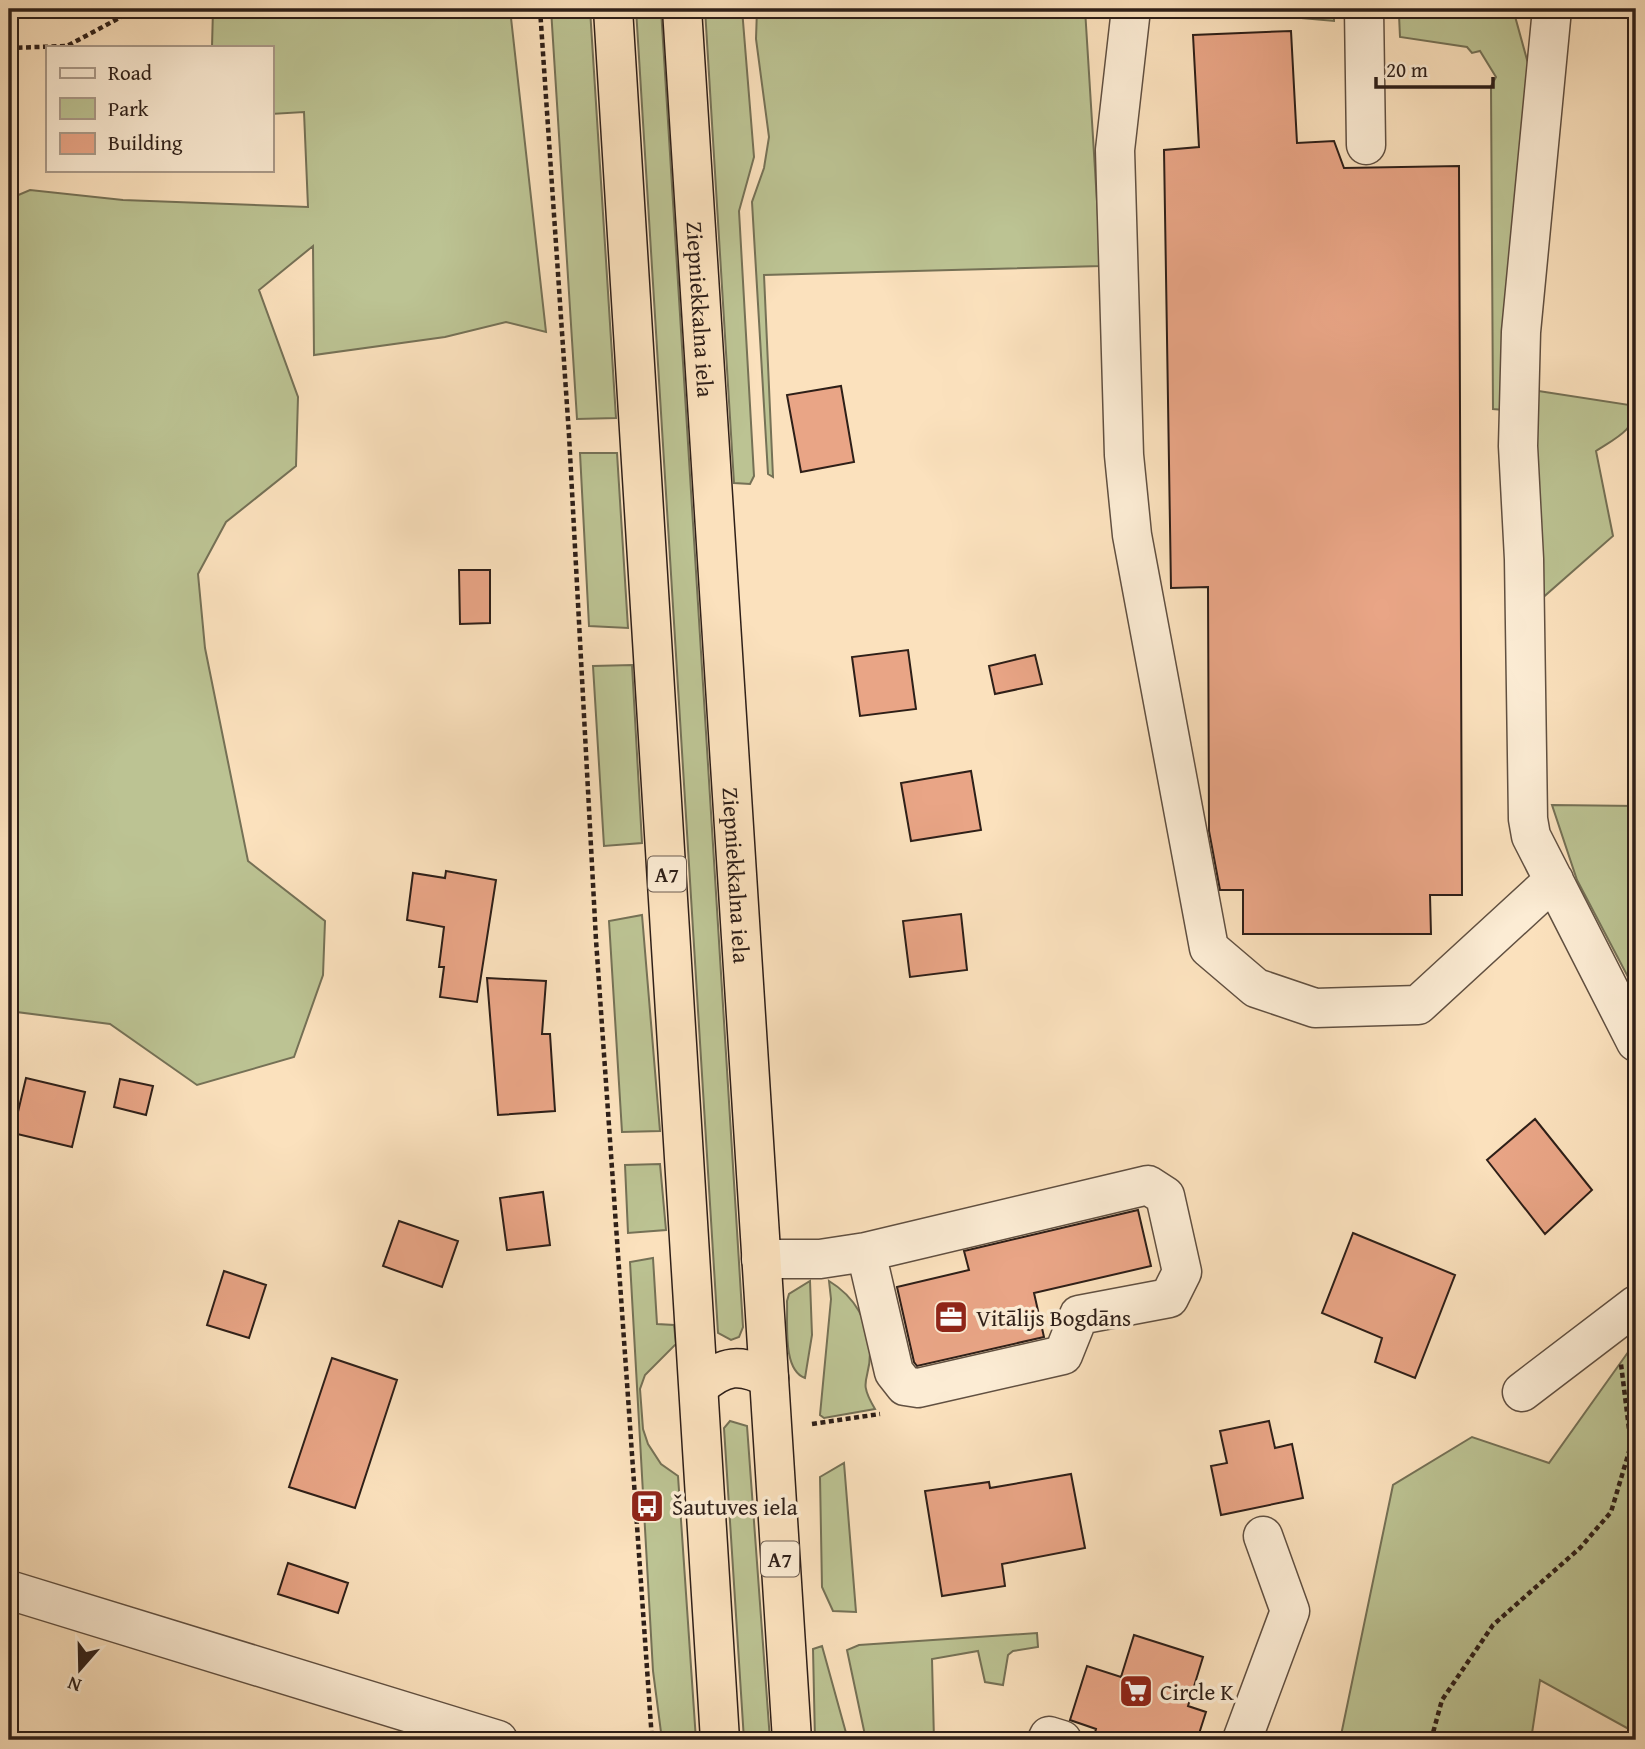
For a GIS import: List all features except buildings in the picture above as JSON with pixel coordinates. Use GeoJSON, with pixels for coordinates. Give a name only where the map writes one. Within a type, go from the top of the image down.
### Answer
{"type":"FeatureCollection","features":[{"type":"Feature","properties":{"kind":"highway","name":"A7"},"geometry":{"type":"LineString","coordinates":[[613,9],[720,1740]]}},
{"type":"Feature","properties":{"kind":"highway","name":"Ziepniekkalna iela"},"geometry":{"type":"LineString","coordinates":[[682,9],[792,1740]]}},
{"type":"Feature","properties":{"kind":"highway"},"geometry":{"type":"LineString","coordinates":[[700,1386],[715,1372],[737,1366],[750,1368],[769,1378]]}},
{"type":"Feature","properties":{"kind":"street"},"geometry":{"type":"LineString","coordinates":[[1131,9],[1115,150],[1124,455],[1132,535],[1209,948],[1256,988],[1315,1009],[1418,1005],[1554,880]]}},
{"type":"Feature","properties":{"kind":"street"},"geometry":{"type":"LineString","coordinates":[[1364,9],[1366,145]]}},
{"type":"Feature","properties":{"kind":"street"},"geometry":{"type":"LineString","coordinates":[[1552,9],[1521,332],[1518,446],[1524,559],[1528,819],[1531,836],[1636,1042]]}},
{"type":"Feature","properties":{"kind":"street"},"geometry":{"type":"LineString","coordinates":[[761,1259],[820,1259],[866,1252],[1148,1185],[1165,1196],[1182,1272],[1169,1298],[1079,1315],[1063,1355],[918,1388],[905,1386],[894,1372],[866,1252]]}},
{"type":"Feature","properties":{"kind":"street"},"geometry":{"type":"LineString","coordinates":[[1522,1392],[1626,1313]]}},
{"type":"Feature","properties":{"kind":"street"},"geometry":{"type":"LineString","coordinates":[[1242,1740],[1290,1611],[1264,1536]]}},
{"type":"Feature","properties":{"kind":"street"},"geometry":{"type":"LineString","coordinates":[[9,1590],[438,1732],[498,1740]]}},
{"type":"Feature","properties":{"kind":"street"},"geometry":{"type":"LineString","coordinates":[[1047,1740],[1048,1736],[1062,1740]]}},
{"type":"Feature","properties":{"kind":"path"},"geometry":{"type":"LineString","coordinates":[[9,25],[22,9]]}},
{"type":"Feature","properties":{"kind":"path"},"geometry":{"type":"LineString","coordinates":[[67,46],[123,16],[125,9]]}},
{"type":"Feature","properties":{"kind":"path"},"geometry":{"type":"LineString","coordinates":[[540,9],[569,435],[596,940],[652,1740]]}},
{"type":"Feature","properties":{"kind":"path"},"geometry":{"type":"LineString","coordinates":[[9,48],[46,47]]}},
{"type":"Feature","properties":{"kind":"path"},"geometry":{"type":"LineString","coordinates":[[1431,1740],[1442,1700],[1493,1625],[1580,1548],[1611,1512],[1631,1445],[1626,1313]]}},
{"type":"Feature","properties":{"kind":"path"},"geometry":{"type":"LineString","coordinates":[[812,1424],[881,1414],[905,1386]]}},
{"type":"Feature","properties":{"kind":"path"},"geometry":{"type":"LineString","coordinates":[[1631,1445],[1636,1458]]}},
{"type":"Feature","properties":{"kind":"green space"},"geometry":{"type":"Polygon","coordinates":[[[213,9],[510,9],[546,332],[506,322],[445,337],[314,355],[313,246],[259,290],[298,397],[296,466],[226,522],[198,574],[205,648],[248,861],[325,921],[323,975],[294,1057],[197,1085],[110,1024],[9,1011],[9,199],[30,190],[123,200],[308,207],[304,112],[273,114],[273,46],[212,46],[213,9]]]}},
{"type":"Feature","properties":{"kind":"green space"},"geometry":{"type":"Polygon","coordinates":[[[551,9],[590,9],[616,418],[577,419],[551,9]]]}},
{"type":"Feature","properties":{"kind":"green space"},"geometry":{"type":"Polygon","coordinates":[[[636,9],[661,9],[743,1327],[739,1337],[731,1340],[718,1333],[636,9]]]}},
{"type":"Feature","properties":{"kind":"green space"},"geometry":{"type":"Polygon","coordinates":[[[705,9],[742,9],[754,157],[739,211],[754,476],[750,484],[734,483],[705,9]]]}},
{"type":"Feature","properties":{"kind":"green space"},"geometry":{"type":"Polygon","coordinates":[[[757,9],[1085,9],[1101,266],[764,275],[773,477],[768,474],[752,202],[764,168],[769,137],[756,39],[757,9]]]}},
{"type":"Feature","properties":{"kind":"green space"},"geometry":{"type":"Polygon","coordinates":[[[1199,9],[1334,9],[1334,21],[1199,9]]]}},
{"type":"Feature","properties":{"kind":"green space"},"geometry":{"type":"Polygon","coordinates":[[[1403,9],[1513,9],[1529,67],[1504,410],[1493,409],[1491,86],[1496,77],[1480,51],[1472,53],[1467,47],[1400,37],[1399,15],[1403,9]]]}},
{"type":"Feature","properties":{"kind":"green space"},"geometry":{"type":"Polygon","coordinates":[[[1532,390],[1636,406],[1628,428],[1596,451],[1613,536],[1540,600],[1532,390]]]}},
{"type":"Feature","properties":{"kind":"green space"},"geometry":{"type":"Polygon","coordinates":[[[580,453],[617,453],[628,628],[589,626],[580,453]]]}},
{"type":"Feature","properties":{"kind":"green space"},"geometry":{"type":"Polygon","coordinates":[[[632,665],[642,843],[604,846],[593,666],[632,665]]]}},
{"type":"Feature","properties":{"kind":"green space"},"geometry":{"type":"Polygon","coordinates":[[[1552,805],[1636,806],[1636,976],[1628,977],[1577,880],[1552,805]]]}},
{"type":"Feature","properties":{"kind":"green space"},"geometry":{"type":"Polygon","coordinates":[[[642,915],[660,1131],[622,1132],[609,921],[642,915]]]}},
{"type":"Feature","properties":{"kind":"green space"},"geometry":{"type":"Polygon","coordinates":[[[660,1164],[666,1230],[628,1233],[625,1165],[660,1164]]]}},
{"type":"Feature","properties":{"kind":"green space"},"geometry":{"type":"Polygon","coordinates":[[[653,1258],[657,1324],[674,1325],[676,1344],[645,1375],[640,1389],[643,1429],[648,1444],[661,1464],[678,1476],[696,1740],[662,1740],[653,1671],[630,1262],[653,1258]]]}},
{"type":"Feature","properties":{"kind":"green space"},"geometry":{"type":"Polygon","coordinates":[[[810,1281],[812,1335],[805,1378],[798,1373],[789,1356],[787,1301],[789,1294],[810,1281]]]}},
{"type":"Feature","properties":{"kind":"green space"},"geometry":{"type":"Polygon","coordinates":[[[829,1281],[853,1302],[864,1321],[870,1353],[866,1386],[875,1409],[824,1418],[820,1415],[831,1299],[829,1281]]]}},
{"type":"Feature","properties":{"kind":"green space"},"geometry":{"type":"Polygon","coordinates":[[[1636,1341],[1636,1733],[1540,1680],[1531,1740],[1340,1740],[1393,1485],[1472,1437],[1549,1463],[1636,1341]]]}},
{"type":"Feature","properties":{"kind":"green space"},"geometry":{"type":"Polygon","coordinates":[[[730,1421],[747,1426],[770,1740],[744,1740],[724,1428],[730,1421]]]}},
{"type":"Feature","properties":{"kind":"green space"},"geometry":{"type":"Polygon","coordinates":[[[844,1463],[856,1612],[833,1611],[822,1587],[820,1477],[844,1463]]]}},
{"type":"Feature","properties":{"kind":"green space"},"geometry":{"type":"Polygon","coordinates":[[[1037,1633],[1038,1647],[1013,1651],[1008,1655],[1003,1685],[985,1682],[978,1651],[932,1659],[934,1740],[866,1740],[847,1650],[859,1645],[1037,1633]]]}},
{"type":"Feature","properties":{"kind":"green space"},"geometry":{"type":"Polygon","coordinates":[[[822,1646],[848,1740],[815,1740],[813,1649],[822,1646]]]}},
{"type":"Feature","properties":{"kind":"place","name":"Vitālijs Bogdāns"},"geometry":{"type":"Point","coordinates":[951,1317]}},
{"type":"Feature","properties":{"kind":"place","name":"Šautuves iela"},"geometry":{"type":"Point","coordinates":[647,1506]}},
{"type":"Feature","properties":{"kind":"place","name":"Circle K"},"geometry":{"type":"Point","coordinates":[1136,1691]}}]}
